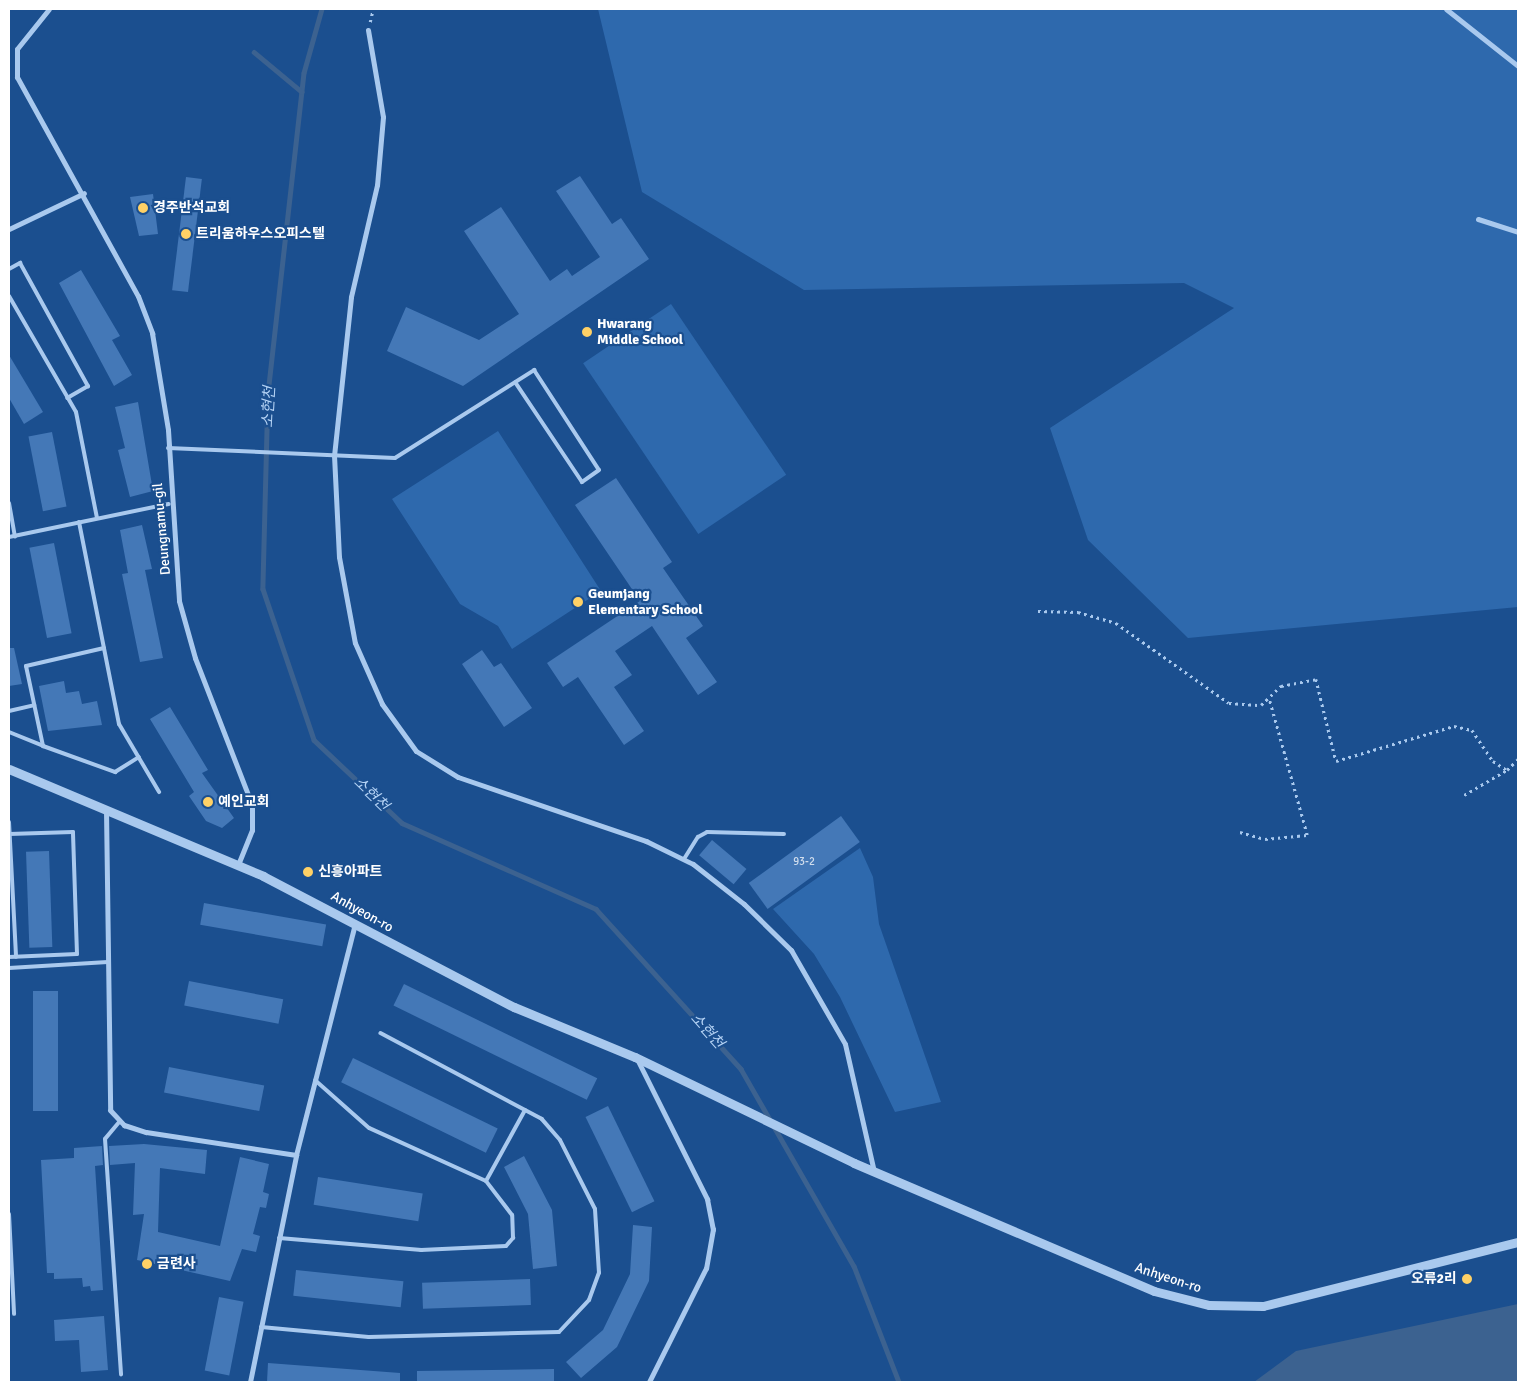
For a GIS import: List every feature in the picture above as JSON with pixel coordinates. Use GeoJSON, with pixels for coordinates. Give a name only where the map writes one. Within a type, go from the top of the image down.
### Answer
{"type":"FeatureCollection","features":[{"type":"Feature","properties":{"kind":"street","name":"Deungnamu-gil"},"geometry":{"type":"LineString","coordinates":[[49,9],[17,49],[17,76],[84,193],[138,296],[152,333],[163,380],[168,448],[169,504],[179,601],[195,658],[252,804],[252,830],[238,866]]}},
{"type":"Feature","properties":{"kind":"street"},"geometry":{"type":"LineString","coordinates":[[1446,9],[1518,66]]}},
{"type":"Feature","properties":{"kind":"street"},"geometry":{"type":"LineString","coordinates":[[368,30],[383,117],[376,185],[351,297],[334,455],[339,557],[355,644],[382,704],[416,751],[458,778],[573,813],[684,859],[744,904],[791,950],[822,998],[845,1044],[875,1172]]}},
{"type":"Feature","properties":{"kind":"street"},"geometry":{"type":"LineString","coordinates":[[9,229],[84,193]]}},
{"type":"Feature","properties":{"kind":"street"},"geometry":{"type":"LineString","coordinates":[[1478,219],[1518,232]]}},
{"type":"Feature","properties":{"kind":"street","name":"Anhyeon-ro"},"geometry":{"type":"LineString","coordinates":[[9,769],[238,866],[355,924],[514,1007],[635,1056],[854,1163],[1154,1291],[1209,1305],[1279,1303],[1518,1242]]}},
{"type":"Feature","properties":{"kind":"street"},"geometry":{"type":"LineString","coordinates":[[106,810],[110,1110],[120,1121],[146,1132],[296,1155]]}},
{"type":"Feature","properties":{"kind":"street"},"geometry":{"type":"LineString","coordinates":[[250,1382],[296,1155],[355,924]]}},
{"type":"Feature","properties":{"kind":"street"},"geometry":{"type":"LineString","coordinates":[[635,1056],[707,1199],[712,1229],[706,1268],[649,1382]]}},
{"type":"Feature","properties":{"kind":"street"},"geometry":{"type":"LineString","coordinates":[[1492,1249],[1518,1237]]}},
{"type":"Feature","properties":{"kind":"lane"},"geometry":{"type":"LineString","coordinates":[[9,269],[20,263],[88,386],[67,398]]}},
{"type":"Feature","properties":{"kind":"lane"},"geometry":{"type":"LineString","coordinates":[[9,296],[76,412],[97,518]]}},
{"type":"Feature","properties":{"kind":"lane"},"geometry":{"type":"LineString","coordinates":[[168,448],[395,458],[515,382],[534,370],[599,470],[582,482],[515,382]]}},
{"type":"Feature","properties":{"kind":"lane"},"geometry":{"type":"LineString","coordinates":[[9,503],[15,536]]}},
{"type":"Feature","properties":{"kind":"lane"},"geometry":{"type":"LineString","coordinates":[[9,537],[169,504]]}},
{"type":"Feature","properties":{"kind":"lane"},"geometry":{"type":"LineString","coordinates":[[79,522],[119,724],[160,792]]}},
{"type":"Feature","properties":{"kind":"lane"},"geometry":{"type":"LineString","coordinates":[[43,746],[26,666],[104,648]]}},
{"type":"Feature","properties":{"kind":"lane"},"geometry":{"type":"LineString","coordinates":[[9,711],[34,706]]}},
{"type":"Feature","properties":{"kind":"lane"},"geometry":{"type":"LineString","coordinates":[[9,732],[115,772],[139,758]]}},
{"type":"Feature","properties":{"kind":"lane"},"geometry":{"type":"LineString","coordinates":[[9,822],[10,871],[16,956]]}},
{"type":"Feature","properties":{"kind":"lane"},"geometry":{"type":"LineString","coordinates":[[9,957],[77,954],[73,832],[10,834]]}},
{"type":"Feature","properties":{"kind":"lane"},"geometry":{"type":"LineString","coordinates":[[684,859],[698,837],[707,832],[784,834]]}},
{"type":"Feature","properties":{"kind":"lane"},"geometry":{"type":"LineString","coordinates":[[9,968],[108,962]]}},
{"type":"Feature","properties":{"kind":"lane"},"geometry":{"type":"LineString","coordinates":[[261,1327],[378,1336],[551,1332],[570,1323],[589,1300],[599,1273],[595,1209],[560,1140],[542,1118],[380,1033]]}},
{"type":"Feature","properties":{"kind":"lane"},"geometry":{"type":"LineString","coordinates":[[279,1238],[421,1250],[506,1246],[513,1238],[512,1215],[486,1181],[370,1128],[315,1080]]}},
{"type":"Feature","properties":{"kind":"lane"},"geometry":{"type":"LineString","coordinates":[[486,1181],[525,1110]]}},
{"type":"Feature","properties":{"kind":"lane"},"geometry":{"type":"LineString","coordinates":[[120,1121],[105,1139],[121,1374]]}},
{"type":"Feature","properties":{"kind":"lane"},"geometry":{"type":"LineString","coordinates":[[9,1214],[14,1314]]}},
{"type":"Feature","properties":{"kind":"path"},"geometry":{"type":"LineString","coordinates":[[1038,611],[1078,612],[1116,623],[1229,703],[1252,707],[1269,699],[1281,686],[1316,679],[1336,761],[1454,726],[1472,730],[1493,761],[1506,770]]}},
{"type":"Feature","properties":{"kind":"path"},"geometry":{"type":"LineString","coordinates":[[1240,832],[1264,839],[1307,835],[1269,699]]}},
{"type":"Feature","properties":{"kind":"path"},"geometry":{"type":"LineString","coordinates":[[1464,795],[1506,770],[1518,759]]}},
{"type":"Feature","properties":{"kind":"shaded area"},"geometry":{"type":"Polygon","coordinates":[[[598,9],[1518,9],[1518,607],[1188,638],[1088,540],[1050,428],[1234,308],[1184,283],[804,290],[642,192],[598,9]]]}},
{"type":"Feature","properties":{"kind":"shaded area"},"geometry":{"type":"Polygon","coordinates":[[[671,304],[786,475],[698,534],[583,363],[671,304]]]}},
{"type":"Feature","properties":{"kind":"shaded area"},"geometry":{"type":"Polygon","coordinates":[[[498,431],[601,591],[512,649],[498,626],[460,604],[392,499],[498,431]]]}},
{"type":"Feature","properties":{"kind":"shaded area"},"geometry":{"type":"Polygon","coordinates":[[[860,848],[873,877],[879,924],[941,1102],[895,1112],[840,997],[814,954],[773,909],[860,848]]]}},
{"type":"Feature","properties":{"kind":"shaded area"},"geometry":{"type":"Polygon","coordinates":[[[1518,1304],[1518,1382],[1254,1382],[1296,1351],[1518,1304]]]}},
{"type":"Feature","properties":{"kind":"building"},"geometry":{"type":"Polygon","coordinates":[[[580,176],[612,224],[621,218],[649,259],[463,386],[387,351],[406,307],[479,340],[519,314],[464,231],[501,207],[550,281],[567,269],[572,276],[600,257],[556,191],[580,176]]]}},
{"type":"Feature","properties":{"kind":"building","name":"트리움하우스오피스텔"},"geometry":{"type":"Polygon","coordinates":[[[186,177],[202,179],[188,292],[172,290],[186,177]]]}},
{"type":"Feature","properties":{"kind":"building","name":"경주반석교회"},"geometry":{"type":"Polygon","coordinates":[[[153,194],[158,234],[139,236],[130,197],[153,194]]]}},
{"type":"Feature","properties":{"kind":"building"},"geometry":{"type":"Polygon","coordinates":[[[81,270],[120,336],[112,340],[132,375],[114,386],[59,283],[81,270]]]}},
{"type":"Feature","properties":{"kind":"building"},"geometry":{"type":"Polygon","coordinates":[[[9,355],[43,412],[24,424],[9,398],[9,355]]]}},
{"type":"Feature","properties":{"kind":"building"},"geometry":{"type":"Polygon","coordinates":[[[138,402],[153,491],[130,497],[118,450],[125,448],[115,407],[138,402]]]}},
{"type":"Feature","properties":{"kind":"building"},"geometry":{"type":"Polygon","coordinates":[[[52,432],[67,507],[43,511],[28,437],[52,432]]]}},
{"type":"Feature","properties":{"kind":"building"},"geometry":{"type":"Polygon","coordinates":[[[616,478],[672,562],[663,568],[703,626],[686,638],[717,682],[698,695],[652,626],[615,651],[632,675],[614,687],[644,731],[624,745],[578,677],[563,687],[547,663],[640,601],[575,505],[616,478]]]}},
{"type":"Feature","properties":{"kind":"building"},"geometry":{"type":"Polygon","coordinates":[[[142,525],[152,569],[145,570],[163,658],[140,662],[122,574],[128,573],[120,530],[142,525]]]}},
{"type":"Feature","properties":{"kind":"building"},"geometry":{"type":"Polygon","coordinates":[[[54,543],[72,633],[47,638],[29,548],[54,543]]]}},
{"type":"Feature","properties":{"kind":"building"},"geometry":{"type":"Polygon","coordinates":[[[9,648],[14,648],[22,684],[9,686],[9,648]]]}},
{"type":"Feature","properties":{"kind":"building"},"geometry":{"type":"Polygon","coordinates":[[[482,650],[494,667],[501,663],[532,708],[504,727],[462,664],[482,650]]]}},
{"type":"Feature","properties":{"kind":"building"},"geometry":{"type":"Polygon","coordinates":[[[64,681],[66,693],[79,691],[82,704],[97,701],[102,725],[48,731],[39,686],[64,681]]]}},
{"type":"Feature","properties":{"kind":"building"},"geometry":{"type":"Polygon","coordinates":[[[170,707],[208,770],[202,773],[234,818],[222,828],[206,821],[189,796],[194,792],[150,719],[170,707]]]}},
{"type":"Feature","properties":{"kind":"building"},"geometry":{"type":"Polygon","coordinates":[[[841,816],[860,842],[768,909],[749,883],[841,816]]]}},
{"type":"Feature","properties":{"kind":"building"},"geometry":{"type":"Polygon","coordinates":[[[712,840],[746,869],[734,884],[699,855],[712,840]]]}},
{"type":"Feature","properties":{"kind":"building"},"geometry":{"type":"Polygon","coordinates":[[[49,851],[52,947],[29,948],[26,852],[49,851]]]}},
{"type":"Feature","properties":{"kind":"building"},"geometry":{"type":"Polygon","coordinates":[[[204,903],[326,925],[322,946],[200,925],[204,903]]]}},
{"type":"Feature","properties":{"kind":"building"},"geometry":{"type":"Polygon","coordinates":[[[189,981],[283,999],[278,1024],[184,1006],[189,981]]]}},
{"type":"Feature","properties":{"kind":"building"},"geometry":{"type":"Polygon","coordinates":[[[404,984],[597,1078],[587,1100],[393,1006],[404,984]]]}},
{"type":"Feature","properties":{"kind":"building"},"geometry":{"type":"Polygon","coordinates":[[[33,991],[58,991],[58,1111],[33,1111],[33,991]]]}},
{"type":"Feature","properties":{"kind":"building"},"geometry":{"type":"Polygon","coordinates":[[[353,1058],[498,1129],[486,1153],[341,1082],[353,1058]]]}},
{"type":"Feature","properties":{"kind":"building"},"geometry":{"type":"Polygon","coordinates":[[[169,1067],[264,1086],[259,1111],[164,1093],[169,1067]]]}},
{"type":"Feature","properties":{"kind":"building"},"geometry":{"type":"Polygon","coordinates":[[[608,1106],[654,1201],[632,1212],[586,1117],[608,1106]]]}},
{"type":"Feature","properties":{"kind":"building"},"geometry":{"type":"Polygon","coordinates":[[[144,1144],[207,1150],[205,1174],[160,1168],[158,1232],[220,1246],[240,1157],[269,1164],[263,1192],[269,1194],[266,1208],[260,1207],[253,1234],[260,1236],[256,1252],[242,1249],[230,1281],[137,1260],[144,1214],[133,1215],[135,1163],[110,1165],[109,1146],[144,1144]]]}},
{"type":"Feature","properties":{"kind":"building"},"geometry":{"type":"Polygon","coordinates":[[[102,1146],[103,1165],[95,1166],[103,1290],[91,1291],[90,1286],[83,1287],[82,1278],[54,1279],[54,1273],[47,1273],[41,1160],[74,1158],[74,1148],[102,1146]]]}},
{"type":"Feature","properties":{"kind":"building"},"geometry":{"type":"Polygon","coordinates":[[[524,1156],[552,1210],[557,1266],[533,1269],[528,1214],[504,1167],[524,1156]]]}},
{"type":"Feature","properties":{"kind":"building"},"geometry":{"type":"Polygon","coordinates":[[[318,1177],[423,1194],[418,1221],[314,1205],[318,1177]]]}},
{"type":"Feature","properties":{"kind":"building"},"geometry":{"type":"Polygon","coordinates":[[[633,1225],[652,1227],[649,1281],[617,1347],[581,1378],[566,1362],[603,1330],[630,1274],[633,1225]]]}},
{"type":"Feature","properties":{"kind":"building"},"geometry":{"type":"Polygon","coordinates":[[[296,1270],[403,1281],[401,1307],[293,1296],[296,1270]]]}},
{"type":"Feature","properties":{"kind":"building"},"geometry":{"type":"Polygon","coordinates":[[[530,1279],[531,1305],[423,1309],[422,1283],[530,1279]]]}},
{"type":"Feature","properties":{"kind":"building"},"geometry":{"type":"Polygon","coordinates":[[[219,1297],[244,1302],[229,1375],[205,1371],[219,1297]]]}},
{"type":"Feature","properties":{"kind":"building"},"geometry":{"type":"Polygon","coordinates":[[[104,1316],[108,1370],[81,1372],[79,1340],[55,1341],[54,1320],[104,1316]]]}},
{"type":"Feature","properties":{"kind":"building"},"geometry":{"type":"Polygon","coordinates":[[[268,1363],[400,1373],[400,1382],[267,1382],[268,1363]]]}},
{"type":"Feature","properties":{"kind":"building"},"geometry":{"type":"Polygon","coordinates":[[[554,1369],[554,1382],[417,1382],[417,1371],[554,1369]]]}},
{"type":"Feature","properties":{"kind":"waterway","name":"소현천"},"geometry":{"type":"LineString","coordinates":[[322,9],[304,73],[268,392],[263,589],[314,740],[402,823],[596,909],[741,1069],[854,1266],[899,1382]]}},
{"type":"Feature","properties":{"kind":"waterway"},"geometry":{"type":"LineString","coordinates":[[254,52],[302,92]]}},
{"type":"Feature","properties":{"kind":"place","name":"경주반석교회"},"geometry":{"type":"Point","coordinates":[143,208]}},
{"type":"Feature","properties":{"kind":"place","name":"트리움하우스오피스텔"},"geometry":{"type":"Point","coordinates":[186,234]}},
{"type":"Feature","properties":{"kind":"place","name":"Hwarang Middle School"},"geometry":{"type":"Point","coordinates":[587,332]}},
{"type":"Feature","properties":{"kind":"place","name":"Geumjang Elementary School"},"geometry":{"type":"Point","coordinates":[578,602]}},
{"type":"Feature","properties":{"kind":"place","name":"예인교회"},"geometry":{"type":"Point","coordinates":[208,802]}},
{"type":"Feature","properties":{"kind":"place","name":"신흥아파트"},"geometry":{"type":"Point","coordinates":[308,872]}},
{"type":"Feature","properties":{"kind":"place","name":"금련사"},"geometry":{"type":"Point","coordinates":[147,1264]}},
{"type":"Feature","properties":{"kind":"place","name":"오류2리"},"geometry":{"type":"Point","coordinates":[1467,1279]}}]}
